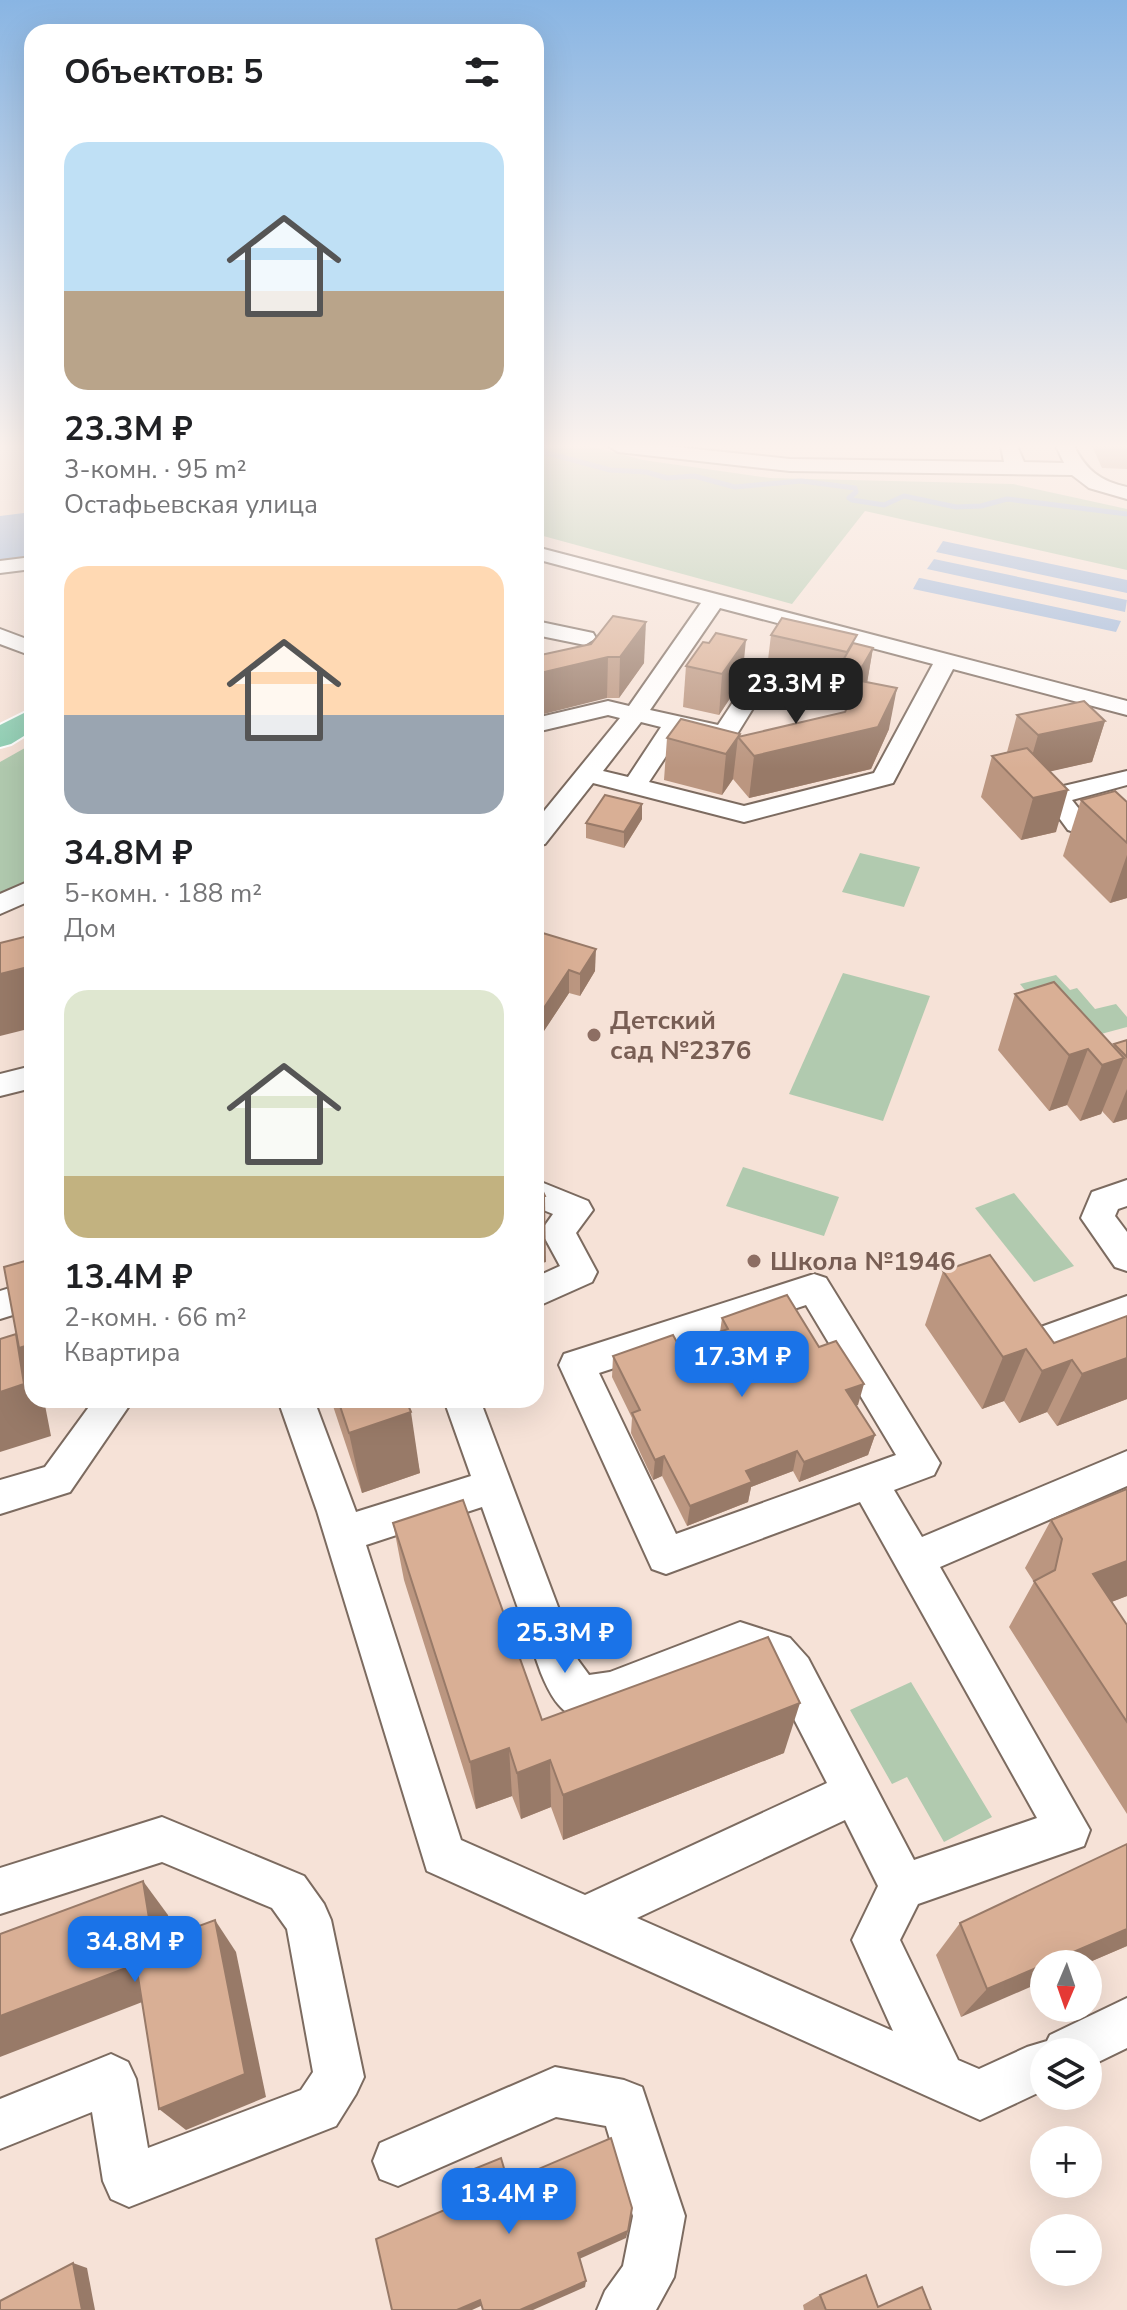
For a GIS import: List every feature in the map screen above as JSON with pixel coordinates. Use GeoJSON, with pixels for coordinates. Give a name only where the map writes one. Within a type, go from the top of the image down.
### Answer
{"type":"FeatureCollection","features":[{"type":"Feature","properties":{"kind":"main road"},"geometry":{"type":"LineString","coordinates":[[0,738],[24,723]]}},
{"type":"Feature","properties":{"kind":"street"},"geometry":{"type":"LineString","coordinates":[[544,555],[1127,708]]}},
{"type":"Feature","properties":{"kind":"street"},"geometry":{"type":"LineString","coordinates":[[0,567],[24,564]]}},
{"type":"Feature","properties":{"kind":"street"},"geometry":{"type":"LineString","coordinates":[[544,828],[636,713],[714,600]]}},
{"type":"Feature","properties":{"kind":"street"},"geometry":{"type":"LineString","coordinates":[[544,630],[585,638]]}},
{"type":"Feature","properties":{"kind":"street"},"geometry":{"type":"LineString","coordinates":[[0,636],[24,646]]}},
{"type":"Feature","properties":{"kind":"street"},"geometry":{"type":"LineString","coordinates":[[586,774],[744,814],[884,778],[946,661]]}},
{"type":"Feature","properties":{"kind":"street"},"geometry":{"type":"LineString","coordinates":[[544,723],[608,708],[725,734],[753,689],[815,701]]}},
{"type":"Feature","properties":{"kind":"street"},"geometry":{"type":"LineString","coordinates":[[639,779],[676,723]]}},
{"type":"Feature","properties":{"kind":"street"},"geometry":{"type":"LineString","coordinates":[[1127,778],[1064,793],[1059,800],[1077,824],[1104,833],[1127,853]]}},
{"type":"Feature","properties":{"kind":"street"},"geometry":{"type":"LineString","coordinates":[[0,905],[24,893]]}},
{"type":"Feature","properties":{"kind":"street"},"geometry":{"type":"LineString","coordinates":[[0,1085],[24,1079]]}},
{"type":"Feature","properties":{"kind":"street"},"geometry":{"type":"LineString","coordinates":[[1127,1193],[1104,1201],[1098,1218],[1127,1257]]}},
{"type":"Feature","properties":{"kind":"street"},"geometry":{"type":"LineString","coordinates":[[544,1196],[576,1210],[558,1231],[580,1272],[544,1289]]}},
{"type":"Feature","properties":{"kind":"street"},"geometry":{"type":"LineString","coordinates":[[814,1288],[921,1463],[869,1482],[666,1556],[577,1365],[814,1288]]}},
{"type":"Feature","properties":{"kind":"street"},"geometry":{"type":"LineString","coordinates":[[0,1305],[24,1298]]}},
{"type":"Feature","properties":{"kind":"street"},"geometry":{"type":"LineString","coordinates":[[1003,1307],[1030,1346],[1127,1310]]}},
{"type":"Feature","properties":{"kind":"street"},"geometry":{"type":"LineString","coordinates":[[0,1497],[57,1480],[109,1408]]}},
{"type":"Feature","properties":{"kind":"street"},"geometry":{"type":"LineString","coordinates":[[299,1408],[343,1534],[443,1855],[980,2095],[1030,2071]]}},
{"type":"Feature","properties":{"kind":"street"},"geometry":{"type":"LineString","coordinates":[[465,1408],[562,1673],[580,1697],[610,1693],[740,1642],[775,1652],[793,1673],[903,1886]]}},
{"type":"Feature","properties":{"kind":"street"},"geometry":{"type":"LineString","coordinates":[[869,1482],[1068,1830],[903,1886],[875,1940],[940,2077]]}},
{"type":"Feature","properties":{"kind":"street"},"geometry":{"type":"LineString","coordinates":[[914,1559],[1117,1483]]}},
{"type":"Feature","properties":{"kind":"street"},"geometry":{"type":"LineString","coordinates":[[343,1534],[493,1486]]}},
{"type":"Feature","properties":{"kind":"street"},"geometry":{"type":"LineString","coordinates":[[586,1918],[854,1793]]}},
{"type":"Feature","properties":{"kind":"street"},"geometry":{"type":"LineString","coordinates":[[0,1891],[162,1839],[288,1892],[308,1920],[339,2077],[318,2108],[129,2181],[111,2079],[0,2124]]}},
{"type":"Feature","properties":{"kind":"street"},"geometry":{"type":"LineString","coordinates":[[1095,2038],[1127,2022]]}},
{"type":"Feature","properties":{"kind":"street"},"geometry":{"type":"LineString","coordinates":[[398,2161],[555,2092],[624,2105],[659,2216],[647,2277],[624,2310]]}},
{"type":"Feature","properties":{"kind":"green space"},"geometry":{"type":"Polygon","coordinates":[[[608,554],[831,554],[792,604],[608,554]]]}},
{"type":"Feature","properties":{"kind":"green space"},"geometry":{"type":"Polygon","coordinates":[[[1055,554],[1127,554],[1127,570],[1055,554]]]}},
{"type":"Feature","properties":{"kind":"green space"},"geometry":{"type":"Polygon","coordinates":[[[24,748],[24,883],[0,896],[0,762],[24,748]]]}},
{"type":"Feature","properties":{"kind":"green space"},"geometry":{"type":"Polygon","coordinates":[[[860,853],[920,867],[904,907],[842,892],[860,853]]]}},
{"type":"Feature","properties":{"kind":"green space"},"geometry":{"type":"Polygon","coordinates":[[[843,973],[930,996],[883,1121],[789,1094],[843,973]]]}},
{"type":"Feature","properties":{"kind":"green space"},"geometry":{"type":"Polygon","coordinates":[[[1056,975],[1070,990],[1077,988],[1095,1009],[1116,1004],[1127,1017],[1127,1027],[1090,1037],[1032,999],[1020,984],[1056,975]]]}},
{"type":"Feature","properties":{"kind":"green space"},"geometry":{"type":"Polygon","coordinates":[[[743,1167],[839,1197],[824,1236],[726,1206],[743,1167]]]}},
{"type":"Feature","properties":{"kind":"green space"},"geometry":{"type":"Polygon","coordinates":[[[1014,1193],[1074,1266],[1034,1282],[975,1208],[1014,1193]]]}},
{"type":"Feature","properties":{"kind":"green space"},"geometry":{"type":"Polygon","coordinates":[[[911,1682],[992,1817],[944,1842],[907,1777],[892,1784],[850,1710],[911,1682]]]}},
{"type":"Feature","properties":{"kind":"water"},"geometry":{"type":"Polygon","coordinates":[[[0,554],[24,554],[24,558],[0,561],[0,554]]]}},
{"type":"Feature","properties":{"kind":"water"},"geometry":{"type":"Polygon","coordinates":[[[944,554],[1003,554],[1127,580],[1127,593],[944,554]]]}},
{"type":"Feature","properties":{"kind":"water"},"geometry":{"type":"Polygon","coordinates":[[[934,559],[1127,600],[1125,612],[927,569],[934,559]]]}},
{"type":"Feature","properties":{"kind":"water"},"geometry":{"type":"Polygon","coordinates":[[[919,578],[1121,621],[1116,632],[913,589],[919,578]]]}},
{"type":"Feature","properties":{"kind":"building"},"geometry":{"type":"Polygon","coordinates":[[[613,616],[646,622],[620,657],[544,672],[544,654],[591,644],[613,616]]]}},
{"type":"Feature","properties":{"kind":"building"},"geometry":{"type":"Polygon","coordinates":[[[782,618],[857,635],[847,652],[771,635],[782,618]]]}},
{"type":"Feature","properties":{"kind":"building"},"geometry":{"type":"Polygon","coordinates":[[[716,633],[746,640],[722,674],[686,666],[703,642],[709,643],[716,633]]]}},
{"type":"Feature","properties":{"kind":"building"},"geometry":{"type":"Polygon","coordinates":[[[853,643],[873,648],[862,667],[842,662],[853,643]]]}},
{"type":"Feature","properties":{"kind":"building"},"geometry":{"type":"Polygon","coordinates":[[[861,681],[897,688],[878,727],[754,756],[738,737],[845,712],[861,681]]]}},
{"type":"Feature","properties":{"kind":"building"},"geometry":{"type":"Polygon","coordinates":[[[1084,701],[1105,721],[1038,735],[1017,715],[1084,701]]]}},
{"type":"Feature","properties":{"kind":"building"},"geometry":{"type":"Polygon","coordinates":[[[681,719],[740,734],[726,754],[667,738],[681,719]]]}},
{"type":"Feature","properties":{"kind":"building"},"geometry":{"type":"Polygon","coordinates":[[[1027,748],[1068,790],[1033,798],[992,756],[1027,748]]]}},
{"type":"Feature","properties":{"kind":"building"},"geometry":{"type":"Polygon","coordinates":[[[1115,791],[1127,802],[1127,843],[1081,800],[1115,791]]]}},
{"type":"Feature","properties":{"kind":"building"},"geometry":{"type":"Polygon","coordinates":[[[605,795],[642,804],[624,832],[586,823],[605,795]]]}},
{"type":"Feature","properties":{"kind":"building"},"geometry":{"type":"Polygon","coordinates":[[[544,933],[596,949],[580,974],[569,970],[544,1008],[544,933]]]}},
{"type":"Feature","properties":{"kind":"building"},"geometry":{"type":"Polygon","coordinates":[[[24,937],[24,968],[0,974],[0,943],[24,937]]]}},
{"type":"Feature","properties":{"kind":"building"},"geometry":{"type":"Polygon","coordinates":[[[1054,982],[1124,1058],[1102,1065],[1088,1049],[1069,1055],[1015,994],[1054,982]]]}},
{"type":"Feature","properties":{"kind":"building"},"geometry":{"type":"Polygon","coordinates":[[[1127,1040],[1127,1057],[1114,1044],[1127,1040]]]}},
{"type":"Feature","properties":{"kind":"building"},"geometry":{"type":"Polygon","coordinates":[[[990,1255],[1054,1343],[1127,1316],[1127,1358],[1082,1374],[1072,1360],[1042,1371],[1026,1349],[1003,1357],[943,1271],[990,1255]]]}},
{"type":"Feature","properties":{"kind":"building"},"geometry":{"type":"Polygon","coordinates":[[[24,1261],[24,1346],[19,1348],[4,1267],[24,1261]]]}},
{"type":"Feature","properties":{"kind":"building"},"geometry":{"type":"Polygon","coordinates":[[[787,1295],[819,1347],[836,1341],[864,1384],[846,1390],[875,1435],[804,1462],[797,1451],[746,1471],[752,1482],[690,1506],[664,1456],[655,1460],[632,1413],[640,1410],[613,1356],[673,1335],[679,1346],[728,1329],[722,1318],[787,1295]]]}},
{"type":"Feature","properties":{"kind":"building"},"geometry":{"type":"Polygon","coordinates":[[[16,1334],[24,1384],[0,1392],[0,1339],[16,1334]]]}},
{"type":"Feature","properties":{"kind":"building"},"geometry":{"type":"Polygon","coordinates":[[[341,1408],[409,1408],[411,1412],[349,1433],[341,1408]]]}},
{"type":"Feature","properties":{"kind":"building"},"geometry":{"type":"Polygon","coordinates":[[[1127,1489],[1127,1561],[1093,1574],[1127,1625],[1127,1722],[1034,1581],[1055,1570],[1062,1539],[1051,1520],[1127,1489]]]}},
{"type":"Feature","properties":{"kind":"building"},"geometry":{"type":"Polygon","coordinates":[[[463,1500],[542,1720],[768,1637],[800,1703],[563,1795],[550,1760],[517,1773],[509,1748],[470,1762],[393,1523],[463,1500]]]}},
{"type":"Feature","properties":{"kind":"building"},"geometry":{"type":"Polygon","coordinates":[[[1127,1844],[1127,1929],[1078,1950],[1030,1950],[1030,1971],[987,1989],[960,1923],[1127,1844]]]}},
{"type":"Feature","properties":{"kind":"building"},"geometry":{"type":"Polygon","coordinates":[[[143,1881],[153,1943],[215,1920],[245,2074],[159,2109],[136,1964],[0,2016],[0,1934],[143,1881]]]}},
{"type":"Feature","properties":{"kind":"building"},"geometry":{"type":"Polygon","coordinates":[[[611,2138],[632,2208],[628,2231],[578,2253],[586,2281],[520,2310],[483,2310],[480,2300],[457,2310],[392,2310],[376,2239],[466,2201],[459,2175],[501,2158],[508,2182],[611,2138]]]}},
{"type":"Feature","properties":{"kind":"building"},"geometry":{"type":"Polygon","coordinates":[[[73,2263],[82,2310],[0,2310],[0,2301],[73,2263]]]}},
{"type":"Feature","properties":{"kind":"building"},"geometry":{"type":"Polygon","coordinates":[[[866,2275],[878,2307],[922,2287],[931,2310],[826,2310],[820,2295],[866,2275]]]}},
{"type":"Feature","properties":{"kind":"place","name":"Детский сад №2376"},"geometry":{"type":"Point","coordinates":[594,1035]}},
{"type":"Feature","properties":{"kind":"place","name":"Школа №1946"},"geometry":{"type":"Point","coordinates":[754,1261]}}]}
